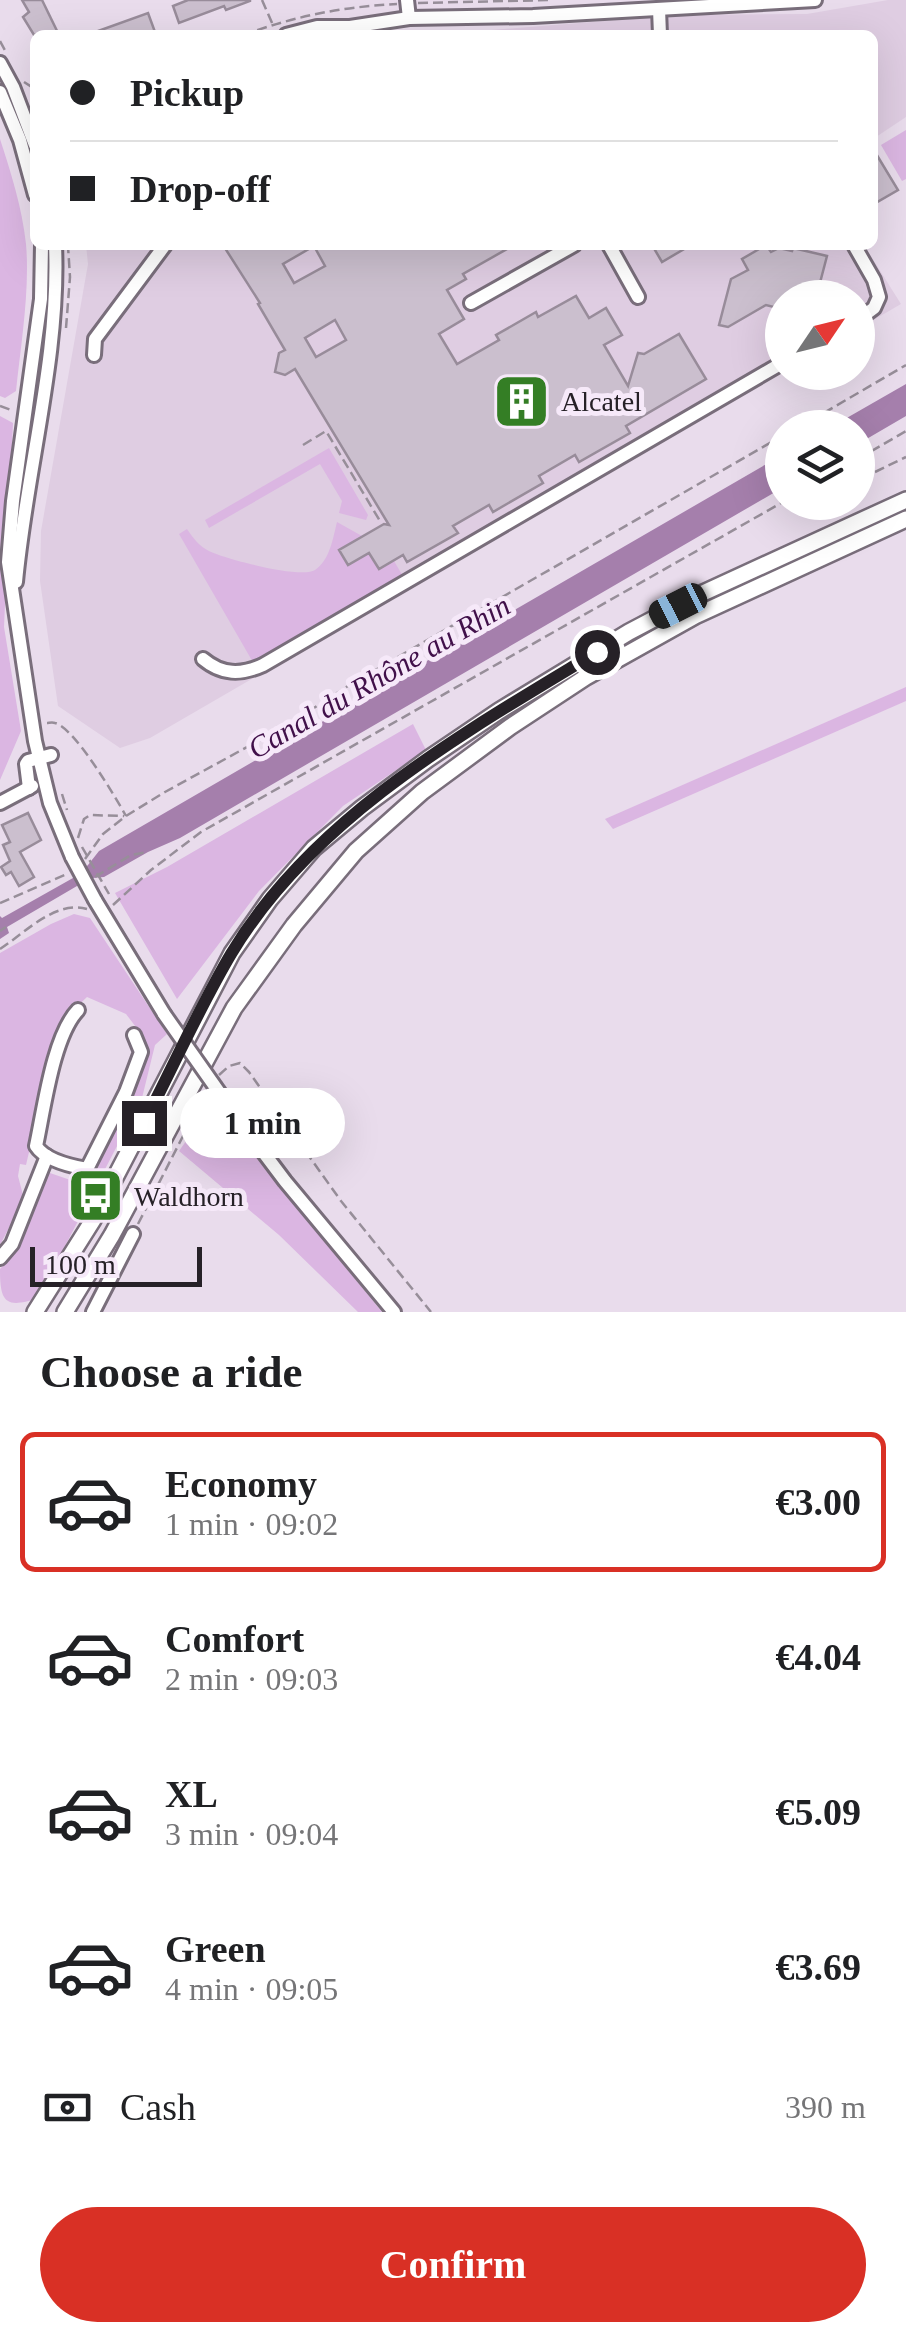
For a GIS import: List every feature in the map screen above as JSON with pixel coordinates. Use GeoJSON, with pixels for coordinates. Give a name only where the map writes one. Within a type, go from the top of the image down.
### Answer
{"type":"FeatureCollection","features":[{"type":"Feature","properties":{"kind":"main road"},"geometry":{"type":"LineString","coordinates":[[35,1312],[93,1220],[232,952],[314,848],[456,740],[629,632],[906,500]]}},
{"type":"Feature","properties":{"kind":"main road"},"geometry":{"type":"LineString","coordinates":[[65,1312],[112,1235],[234,1008],[294,924],[356,851],[422,792],[586,677],[695,616],[906,519]]}},
{"type":"Feature","properties":{"kind":"street"},"geometry":{"type":"LineString","coordinates":[[303,30],[409,18],[533,16],[815,0]]}},
{"type":"Feature","properties":{"kind":"street"},"geometry":{"type":"LineString","coordinates":[[409,18],[412,1]]}},
{"type":"Feature","properties":{"kind":"street"},"geometry":{"type":"LineString","coordinates":[[659,9],[660,30]]}},
{"type":"Feature","properties":{"kind":"street"},"geometry":{"type":"LineString","coordinates":[[337,30],[344,27]]}},
{"type":"Feature","properties":{"kind":"street"},"geometry":{"type":"LineString","coordinates":[[0,63],[6,90],[30,134]]}},
{"type":"Feature","properties":{"kind":"street"},"geometry":{"type":"LineString","coordinates":[[6,90],[30,102]]}},
{"type":"Feature","properties":{"kind":"street"},"geometry":{"type":"LineString","coordinates":[[42,250],[41,299],[8,562],[45,757],[44,780],[56,820],[164,1014],[228,1106],[394,1312]]}},
{"type":"Feature","properties":{"kind":"street"},"geometry":{"type":"LineString","coordinates":[[14,604],[21,531],[54,318],[55,250]]}},
{"type":"Feature","properties":{"kind":"street"},"geometry":{"type":"LineString","coordinates":[[94,355],[95,339],[161,250]]}},
{"type":"Feature","properties":{"kind":"street"},"geometry":{"type":"LineString","coordinates":[[470,304],[565,250]]}},
{"type":"Feature","properties":{"kind":"street"},"geometry":{"type":"LineString","coordinates":[[612,250],[638,297]]}},
{"type":"Feature","properties":{"kind":"street"},"geometry":{"type":"LineString","coordinates":[[857,250],[874,280]]}},
{"type":"Feature","properties":{"kind":"street"},"geometry":{"type":"LineString","coordinates":[[203,658],[232,673],[264,665],[765,373]]}},
{"type":"Feature","properties":{"kind":"street"},"geometry":{"type":"LineString","coordinates":[[29,788],[26,764],[45,757]]}},
{"type":"Feature","properties":{"kind":"street"},"geometry":{"type":"LineString","coordinates":[[0,803],[44,780]]}},
{"type":"Feature","properties":{"kind":"street"},"geometry":{"type":"LineString","coordinates":[[78,1010],[69,1019],[55,1060],[36,1146],[47,1156],[86,1169],[126,1092],[140,1052],[134,1035]]}},
{"type":"Feature","properties":{"kind":"street"},"geometry":{"type":"LineString","coordinates":[[0,1258],[12,1244],[47,1156]]}},
{"type":"Feature","properties":{"kind":"street"},"geometry":{"type":"LineString","coordinates":[[93,1312],[133,1234]]}},
{"type":"Feature","properties":{"kind":"path"},"geometry":{"type":"LineString","coordinates":[[262,0],[273,25]]}},
{"type":"Feature","properties":{"kind":"path"},"geometry":{"type":"LineString","coordinates":[[412,1],[551,0]]}},
{"type":"Feature","properties":{"kind":"path"},"geometry":{"type":"LineString","coordinates":[[65,332],[68,250]]}},
{"type":"Feature","properties":{"kind":"path"},"geometry":{"type":"LineString","coordinates":[[829,410],[906,366]]}},
{"type":"Feature","properties":{"kind":"path"},"geometry":{"type":"LineString","coordinates":[[0,406],[11,410]]}},
{"type":"Feature","properties":{"kind":"path"},"geometry":{"type":"LineString","coordinates":[[302,445],[326,430],[380,520]]}},
{"type":"Feature","properties":{"kind":"path"},"geometry":{"type":"LineString","coordinates":[[875,449],[906,431]]}},
{"type":"Feature","properties":{"kind":"path"},"geometry":{"type":"LineString","coordinates":[[74,827],[78,838],[84,819],[90,814],[126,816],[765,446]]}},
{"type":"Feature","properties":{"kind":"path"},"geometry":{"type":"LineString","coordinates":[[875,472],[906,456]]}},
{"type":"Feature","properties":{"kind":"path"},"geometry":{"type":"LineString","coordinates":[[0,949],[66,908],[76,906],[91,911],[102,902],[127,894],[201,832],[765,512]]}},
{"type":"Feature","properties":{"kind":"path"},"geometry":{"type":"LineString","coordinates":[[45,724],[55,723],[65,730],[106,779],[126,816]]}},
{"type":"Feature","properties":{"kind":"path"},"geometry":{"type":"LineString","coordinates":[[58,786],[69,815]]}},
{"type":"Feature","properties":{"kind":"path"},"geometry":{"type":"LineString","coordinates":[[77,852],[102,902]]}},
{"type":"Feature","properties":{"kind":"path"},"geometry":{"type":"LineString","coordinates":[[93,878],[131,855],[148,852]]}},
{"type":"Feature","properties":{"kind":"path"},"geometry":{"type":"LineString","coordinates":[[0,931],[6,927]]}},
{"type":"Feature","properties":{"kind":"path"},"geometry":{"type":"LineString","coordinates":[[222,1071],[240,1063],[250,1072],[341,1201],[431,1312]]}},
{"type":"Feature","properties":{"kind":"path"},"geometry":{"type":"LineString","coordinates":[[133,1234],[202,1098]]}},
{"type":"Feature","properties":{"kind":"shaded area"},"geometry":{"type":"Polygon","coordinates":[[[906,0],[906,117],[878,136],[878,30],[493,30],[678,15],[807,14],[906,0]]]}},
{"type":"Feature","properties":{"kind":"shaded area"},"geometry":{"type":"Polygon","coordinates":[[[906,130],[906,179],[902,181],[881,145],[906,130]]]}},
{"type":"Feature","properties":{"kind":"shaded area"},"geometry":{"type":"Polygon","coordinates":[[[0,139],[19,203],[27,262],[16,391],[5,398],[0,396],[0,139]]]}},
{"type":"Feature","properties":{"kind":"shaded area"},"geometry":{"type":"Polygon","coordinates":[[[87,250],[867,250],[901,304],[875,319],[875,280],[765,280],[765,382],[150,738],[120,748],[58,706],[40,581],[41,531],[88,264],[87,250]]]}},
{"type":"Feature","properties":{"kind":"shaded area"},"geometry":{"type":"Polygon","coordinates":[[[906,384],[906,416],[875,434],[875,410],[861,410],[906,384]]]}},
{"type":"Feature","properties":{"kind":"shaded area"},"geometry":{"type":"Polygon","coordinates":[[[0,416],[13,423],[4,627],[21,731],[0,780],[0,416]]]}},
{"type":"Feature","properties":{"kind":"shaded area"},"geometry":{"type":"Polygon","coordinates":[[[329,448],[368,515],[366,520],[339,513],[342,501],[320,464],[209,528],[205,520],[329,448]]]}},
{"type":"Feature","properties":{"kind":"shaded area"},"geometry":{"type":"Polygon","coordinates":[[[765,465],[765,498],[180,838],[104,877],[77,886],[7,927],[9,933],[0,939],[0,916],[73,878],[99,851],[765,465]]]}},
{"type":"Feature","properties":{"kind":"shaded area"},"geometry":{"type":"Polygon","coordinates":[[[337,522],[362,536],[339,550],[348,565],[369,553],[379,569],[394,561],[404,578],[254,664],[179,534],[187,529],[205,549],[230,559],[307,572],[324,561],[337,522]]]}},
{"type":"Feature","properties":{"kind":"shaded area"},"geometry":{"type":"Polygon","coordinates":[[[906,687],[906,701],[613,829],[605,819],[906,687]]]}},
{"type":"Feature","properties":{"kind":"shaded area"},"geometry":{"type":"Polygon","coordinates":[[[413,724],[426,750],[343,806],[259,891],[177,999],[115,893],[167,867],[413,724]]]}},
{"type":"Feature","properties":{"kind":"shaded area"},"geometry":{"type":"Polygon","coordinates":[[[74,914],[90,918],[167,1034],[155,1045],[142,1098],[38,1298],[11,1302],[3,1295],[0,1269],[14,1254],[47,1172],[85,1185],[146,1047],[126,1014],[87,997],[66,1017],[51,1058],[26,1165],[20,1164],[18,1176],[24,1199],[0,1245],[0,953],[74,914]]]}},
{"type":"Feature","properties":{"kind":"shaded area"},"geometry":{"type":"Polygon","coordinates":[[[213,1103],[382,1312],[358,1312],[279,1235],[179,1151],[213,1103]]]}},
{"type":"Feature","properties":{"kind":"building"},"geometry":{"type":"Polygon","coordinates":[[[22,0],[42,0],[57,30],[31,30],[23,17],[29,12],[22,0]]]}},
{"type":"Feature","properties":{"kind":"building"},"geometry":{"type":"Polygon","coordinates":[[[188,0],[250,1],[179,23],[173,6],[188,0]]]}},
{"type":"Feature","properties":{"kind":"building"},"geometry":{"type":"Polygon","coordinates":[[[148,13],[154,30],[101,30],[148,13]]]}},
{"type":"Feature","properties":{"kind":"building"},"geometry":{"type":"Polygon","coordinates":[[[878,157],[898,190],[878,202],[878,157]]]}},
{"type":"Feature","properties":{"kind":"building","name":"Alcatel"},"geometry":{"type":"Polygon","coordinates":[[[226,250],[307,250],[283,264],[294,283],[325,266],[316,250],[505,250],[463,274],[466,279],[447,290],[464,319],[439,334],[457,364],[499,340],[496,335],[536,312],[538,317],[576,296],[589,318],[606,308],[622,335],[604,345],[628,386],[638,353],[644,354],[679,334],[706,379],[626,426],[630,433],[579,462],[575,455],[539,476],[543,483],[493,512],[489,505],[453,526],[458,533],[407,562],[403,555],[379,569],[369,553],[348,565],[339,550],[384,524],[389,525],[295,369],[285,375],[275,372],[279,353],[285,350],[226,250]],[[335,320],[305,338],[316,357],[346,340],[335,320]]]}},
{"type":"Feature","properties":{"kind":"building"},"geometry":{"type":"Polygon","coordinates":[[[655,250],[682,250],[662,262],[655,250]]]}},
{"type":"Feature","properties":{"kind":"building"},"geometry":{"type":"Polygon","coordinates":[[[757,250],[802,250],[827,256],[821,280],[765,280],[765,306],[728,327],[719,325],[731,279],[748,270],[742,259],[757,250]]]}},
{"type":"Feature","properties":{"kind":"building"},"geometry":{"type":"Polygon","coordinates":[[[28,813],[41,840],[20,852],[34,877],[19,886],[11,872],[6,875],[1,867],[10,861],[3,845],[10,842],[2,825],[28,813]]]}},
{"type":"Feature","properties":{"kind":"place","name":"Alcatel"},"geometry":{"type":"Point","coordinates":[522,401]}},
{"type":"Feature","properties":{"kind":"place","name":"Waldhorn"},"geometry":{"type":"Point","coordinates":[95,1196]}},
{"type":"Feature","properties":{"kind":"route"},"geometry":{"type":"LineString","coordinates":[[144,1123],[232,952],[314,848],[428,759],[597,652]]}},
{"type":"Feature","properties":{"kind":"water label","name":"Canal du Rhône au Rhin"},"geometry":{"type":"Point","coordinates":[379,677]}}]}
